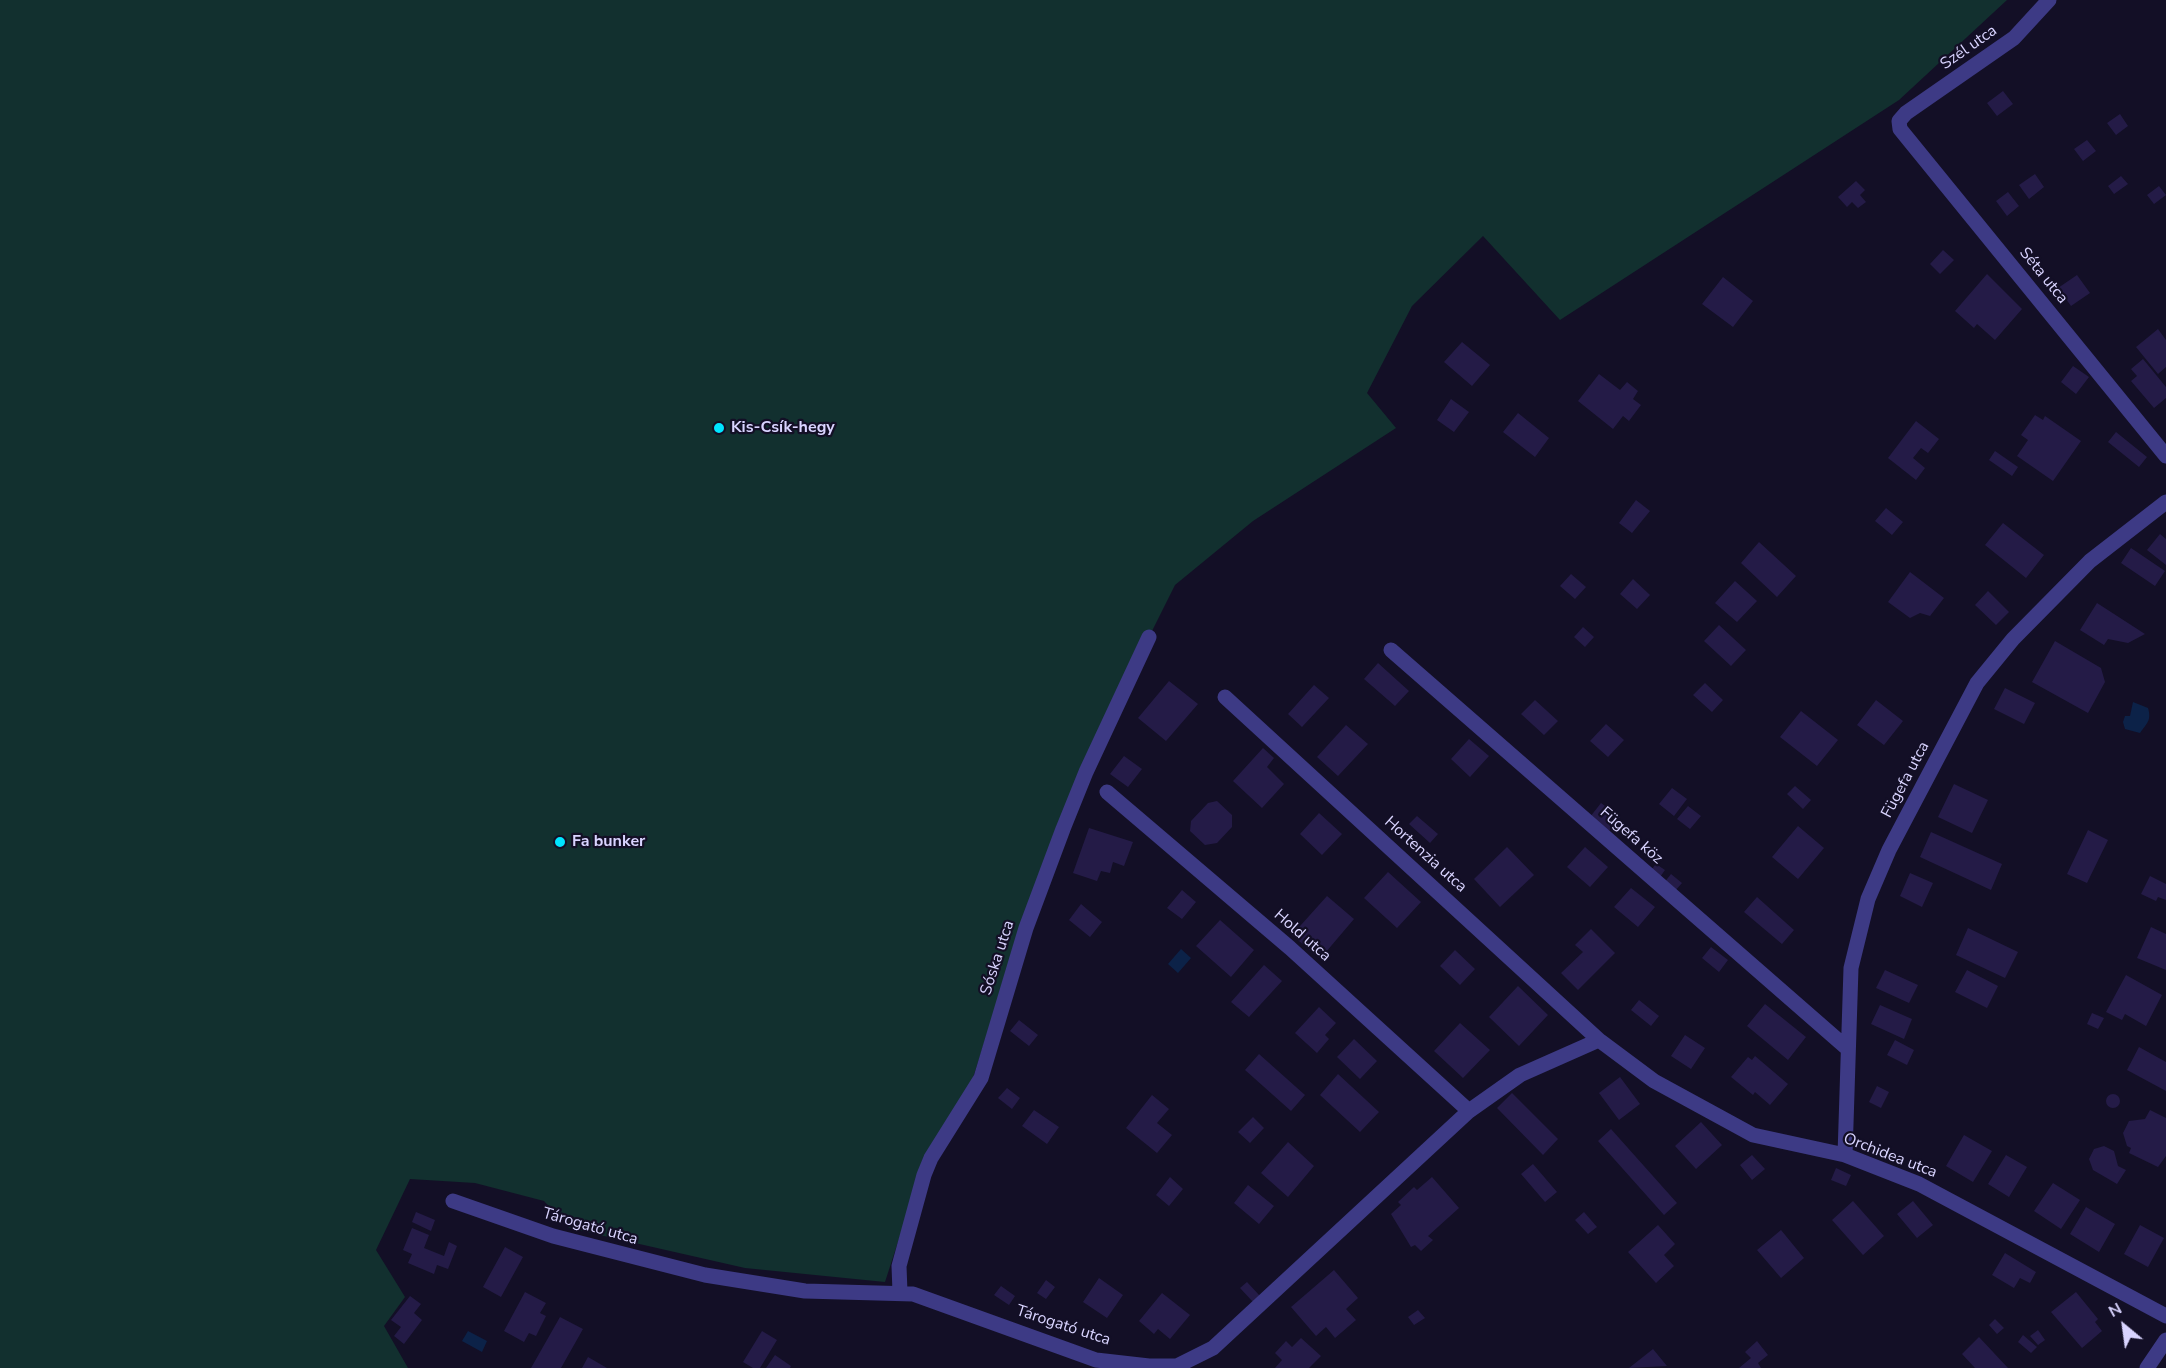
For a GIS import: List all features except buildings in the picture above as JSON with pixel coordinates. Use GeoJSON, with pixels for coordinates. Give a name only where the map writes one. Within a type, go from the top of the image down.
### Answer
{"type":"FeatureCollection","features":[{"type":"Feature","properties":{"kind":"street","name":"Szél utca"},"geometry":{"type":"LineString","coordinates":[[1902,117],[2014,38],[2049,0]]}},
{"type":"Feature","properties":{"kind":"street","name":"Séta utca"},"geometry":{"type":"LineString","coordinates":[[1902,117],[1899,125],[1902,133],[2166,456]]}},
{"type":"Feature","properties":{"kind":"street","name":"Fügefa utca"},"geometry":{"type":"LineString","coordinates":[[1845,1155],[1851,968],[1868,899],[1889,850],[1977,683],[2013,639],[2090,561],[2166,502]]}},
{"type":"Feature","properties":{"kind":"street","name":"Sóska utca"},"geometry":{"type":"LineString","coordinates":[[900,1292],[899,1266],[924,1175],[931,1158],[981,1078],[1026,928],[1090,762],[1149,637]]}},
{"type":"Feature","properties":{"kind":"street","name":"Fügefa köz"},"geometry":{"type":"LineString","coordinates":[[1391,650],[1848,1049]]}},
{"type":"Feature","properties":{"kind":"street","name":"Hortenzia utca"},"geometry":{"type":"LineString","coordinates":[[1226,697],[1599,1040]]}},
{"type":"Feature","properties":{"kind":"street","name":"Hold utca"},"geometry":{"type":"LineString","coordinates":[[1107,792],[1290,948],[1469,1111]]}},
{"type":"Feature","properties":{"kind":"street","name":"Tárogató utca"},"geometry":{"type":"LineString","coordinates":[[453,1202],[564,1239],[705,1275],[805,1291],[900,1292],[935,1302],[1096,1359],[1149,1366],[1177,1366],[1213,1348],[1469,1111],[1520,1075],[1599,1040]]}},
{"type":"Feature","properties":{"kind":"street","name":"Orchidea utca"},"geometry":{"type":"LineString","coordinates":[[1599,1040],[1654,1081],[1753,1135],[1845,1155],[1919,1184],[2166,1316]]}},
{"type":"Feature","properties":{"kind":"street"},"geometry":{"type":"LineString","coordinates":[[2147,1368],[2166,1340]]}},
{"type":"Feature","properties":{"kind":"green space"},"geometry":{"type":"Polygon","coordinates":[[[0,0],[2007,0],[1899,100],[1560,320],[1483,236],[1412,306],[1367,393],[1396,428],[1253,521],[1175,585],[1149,637],[1025,917],[968,1093],[926,1155],[885,1282],[745,1268],[569,1228],[544,1201],[475,1183],[410,1179],[376,1250],[405,1297],[384,1326],[408,1368],[0,1368],[0,0]]]}},
{"type":"Feature","properties":{"kind":"water"},"geometry":{"type":"Polygon","coordinates":[[[2133,702],[2148,708],[2149,712],[2148,722],[2140,733],[2125,729],[2123,722],[2125,716],[2130,716],[2133,702]]]}},
{"type":"Feature","properties":{"kind":"water"},"geometry":{"type":"Polygon","coordinates":[[[1181,949],[1191,958],[1178,973],[1168,964],[1181,949]]]}},
{"type":"Feature","properties":{"kind":"water"},"geometry":{"type":"Polygon","coordinates":[[[468,1331],[487,1341],[482,1352],[462,1341],[468,1331]]]}},
{"type":"Feature","properties":{"kind":"place","name":"Kis-Csík-hegy"},"geometry":{"type":"Point","coordinates":[719,428]}},
{"type":"Feature","properties":{"kind":"place","name":"Fa bunker"},"geometry":{"type":"Point","coordinates":[560,842]}}]}
